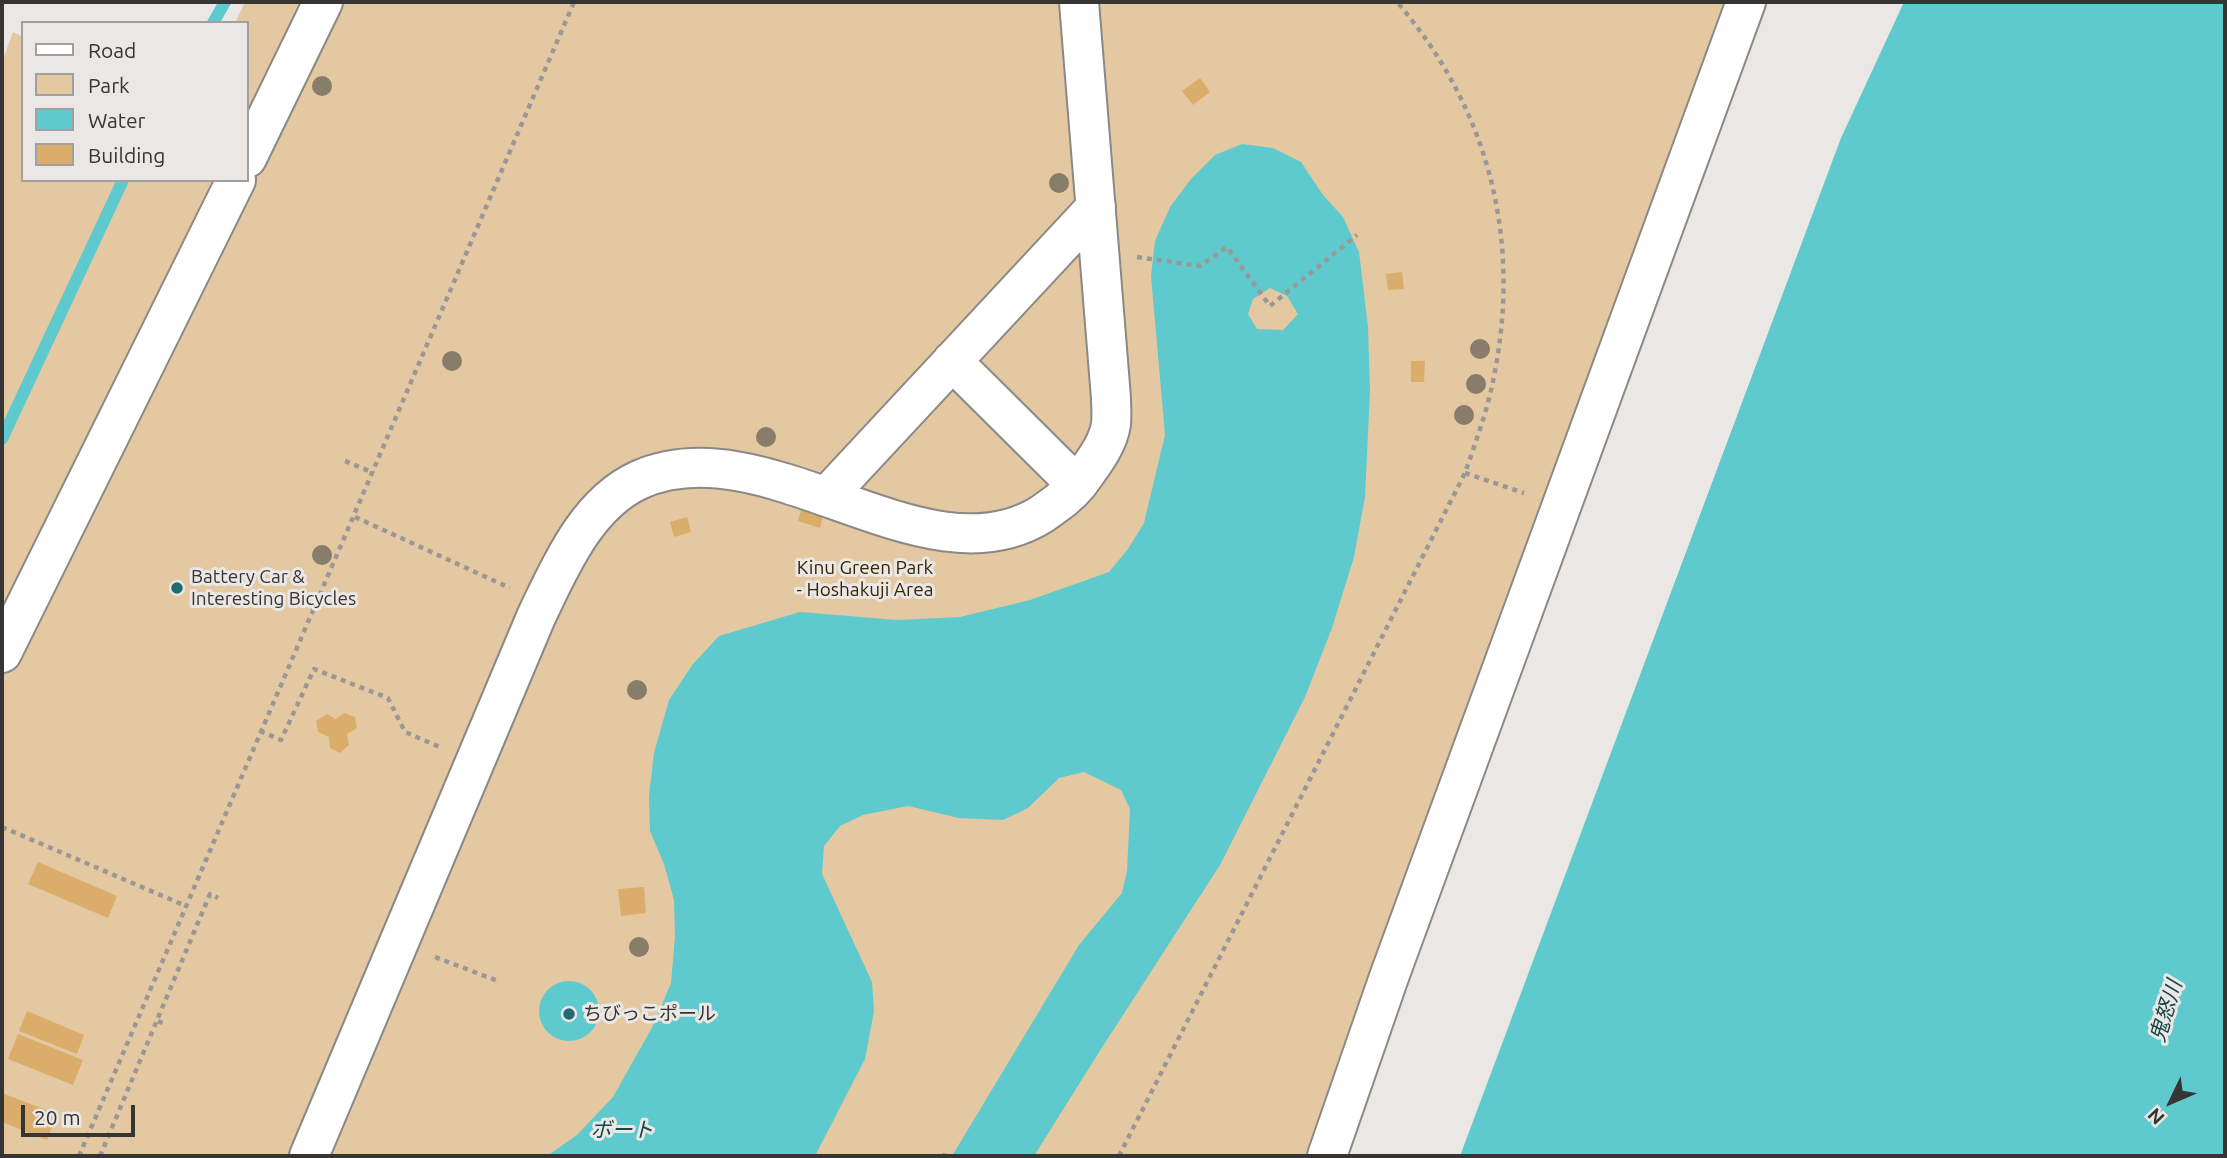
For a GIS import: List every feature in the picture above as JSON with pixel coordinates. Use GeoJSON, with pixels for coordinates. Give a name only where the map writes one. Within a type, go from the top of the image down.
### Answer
{"type":"FeatureCollection","features":[{"type":"Feature","properties":{"kind":"street"},"geometry":{"type":"LineString","coordinates":[[248,156],[323,2]]}},
{"type":"Feature","properties":{"kind":"street"},"geometry":{"type":"LineString","coordinates":[[309,1156],[543,603],[562,564],[587,525],[609,500],[638,481],[668,470],[705,466],[739,472],[927,528],[959,534],[998,533],[1031,521],[1068,497],[1095,460],[1111,426],[1111,398],[1079,2]]}},
{"type":"Feature","properties":{"kind":"street"},"geometry":{"type":"LineString","coordinates":[[1327,1156],[1389,977],[1746,2]]}},
{"type":"Feature","properties":{"kind":"street"},"geometry":{"type":"LineString","coordinates":[[2,653],[235,182]]}},
{"type":"Feature","properties":{"kind":"street"},"geometry":{"type":"LineString","coordinates":[[825,497],[1096,207]]}},
{"type":"Feature","properties":{"kind":"street"},"geometry":{"type":"LineString","coordinates":[[952,361],[1077,485]]}},
{"type":"Feature","properties":{"kind":"path"},"geometry":{"type":"LineString","coordinates":[[79,1156],[574,2]]}},
{"type":"Feature","properties":{"kind":"path"},"geometry":{"type":"LineString","coordinates":[[1119,1156],[1465,473],[1494,376],[1503,308],[1501,232],[1494,184],[1482,144],[1449,74],[1419,27],[1397,2]]}},
{"type":"Feature","properties":{"kind":"path"},"geometry":{"type":"LineString","coordinates":[[1141,258],[1200,266],[1227,247],[1270,306],[1357,235]]}},
{"type":"Feature","properties":{"kind":"path"},"geometry":{"type":"LineString","coordinates":[[345,461],[374,473]]}},
{"type":"Feature","properties":{"kind":"path"},"geometry":{"type":"LineString","coordinates":[[1465,473],[1562,505]]}},
{"type":"Feature","properties":{"kind":"path"},"geometry":{"type":"LineString","coordinates":[[355,517],[543,603]]}},
{"type":"Feature","properties":{"kind":"path"},"geometry":{"type":"LineString","coordinates":[[260,732],[281,740],[314,669],[388,698],[405,733],[442,748]]}},
{"type":"Feature","properties":{"kind":"path"},"geometry":{"type":"LineString","coordinates":[[2,827],[186,906]]}},
{"type":"Feature","properties":{"kind":"path"},"geometry":{"type":"LineString","coordinates":[[100,1156],[210,894],[218,898]]}},
{"type":"Feature","properties":{"kind":"path"},"geometry":{"type":"LineString","coordinates":[[399,944],[422,956],[440,957],[498,981]]}},
{"type":"Feature","properties":{"kind":"path"},"geometry":{"type":"LineString","coordinates":[[158,1021],[165,1024]]}},
{"type":"Feature","properties":{"kind":"green space","name":"Kinu Green Park - Hoshakuji Area"},"geometry":{"type":"Polygon","coordinates":[[[245,2],[1729,2],[1309,1156],[2,1156],[2,62],[13,32],[21,36],[21,182],[248,182],[248,21],[236,21],[245,2]]]}},
{"type":"Feature","properties":{"kind":"water","name":"鬼怒川"},"geometry":{"type":"Polygon","coordinates":[[[1904,2],[2225,2],[2225,1156],[1460,1156],[1841,138],[1904,2]]]}},
{"type":"Feature","properties":{"kind":"water","name":"ボート"},"geometry":{"type":"Polygon","coordinates":[[[1242,144],[1273,148],[1301,162],[1323,195],[1343,217],[1359,252],[1368,327],[1370,390],[1365,497],[1354,557],[1332,628],[1305,697],[1220,865],[1034,1156],[952,1156],[1079,945],[1122,893],[1127,871],[1130,809],[1121,790],[1084,772],[1059,778],[1028,808],[1003,820],[959,818],[908,806],[863,815],[840,826],[824,846],[822,874],[872,982],[874,1011],[865,1059],[815,1156],[547,1156],[577,1135],[613,1097],[654,1024],[671,983],[675,936],[674,900],[664,864],[650,831],[649,796],[654,753],[669,700],[693,664],[719,636],[800,612],[897,620],[960,617],[1030,600],[1109,572],[1144,523],[1165,435],[1151,276],[1155,241],[1170,207],[1191,179],[1215,155],[1242,144]],[[1270,288],[1253,299],[1248,314],[1257,329],[1283,330],[1298,314],[1287,296],[1270,288]]]}},
{"type":"Feature","properties":{"kind":"water","name":"ちびっこポール"},"geometry":{"type":"Polygon","coordinates":[[[569,981],[586,986],[594,994],[599,1011],[594,1028],[586,1036],[569,1041],[552,1036],[544,1028],[539,1011],[544,994],[552,986],[569,981]]]}},
{"type":"Feature","properties":{"kind":"building"},"geometry":{"type":"Polygon","coordinates":[[[1200,78],[1210,92],[1193,105],[1182,91],[1200,78]]]}},
{"type":"Feature","properties":{"kind":"building"},"geometry":{"type":"Polygon","coordinates":[[[1402,272],[1404,289],[1388,290],[1386,274],[1402,272]]]}},
{"type":"Feature","properties":{"kind":"building"},"geometry":{"type":"Polygon","coordinates":[[[1411,361],[1425,361],[1424,382],[1411,382],[1411,361]]]}},
{"type":"Feature","properties":{"kind":"building"},"geometry":{"type":"Polygon","coordinates":[[[802,506],[824,513],[820,528],[798,521],[802,506]]]}},
{"type":"Feature","properties":{"kind":"building"},"geometry":{"type":"Polygon","coordinates":[[[687,517],[691,532],[674,537],[670,522],[687,517]]]}},
{"type":"Feature","properties":{"kind":"building"},"geometry":{"type":"Polygon","coordinates":[[[344,713],[355,717],[357,728],[347,734],[349,745],[340,753],[330,748],[329,737],[318,732],[316,721],[327,714],[336,719],[344,713]]]}},
{"type":"Feature","properties":{"kind":"building"},"geometry":{"type":"Polygon","coordinates":[[[38,862],[117,896],[108,918],[28,884],[38,862]]]}},
{"type":"Feature","properties":{"kind":"building"},"geometry":{"type":"Polygon","coordinates":[[[644,887],[646,913],[621,916],[618,889],[644,887]]]}},
{"type":"Feature","properties":{"kind":"building"},"geometry":{"type":"Polygon","coordinates":[[[27,1011],[84,1035],[77,1054],[19,1031],[27,1011]]]}},
{"type":"Feature","properties":{"kind":"building"},"geometry":{"type":"Polygon","coordinates":[[[18,1034],[83,1060],[73,1085],[8,1059],[18,1034]]]}},
{"type":"Feature","properties":{"kind":"building"},"geometry":{"type":"Polygon","coordinates":[[[2,1093],[57,1114],[47,1140],[2,1122],[2,1093]]]}},
{"type":"Feature","properties":{"kind":"waterway"},"geometry":{"type":"LineString","coordinates":[[214,21],[225,2]]}},
{"type":"Feature","properties":{"kind":"waterway"},"geometry":{"type":"LineString","coordinates":[[2,439],[122,182]]}},
{"type":"Feature","properties":{"kind":"place","name":"Battery Car & Interesting Bicycles"},"geometry":{"type":"Point","coordinates":[177,588]}},
{"type":"Feature","properties":{"kind":"place","name":"ちびっこポール"},"geometry":{"type":"Point","coordinates":[569,1014]}}]}
